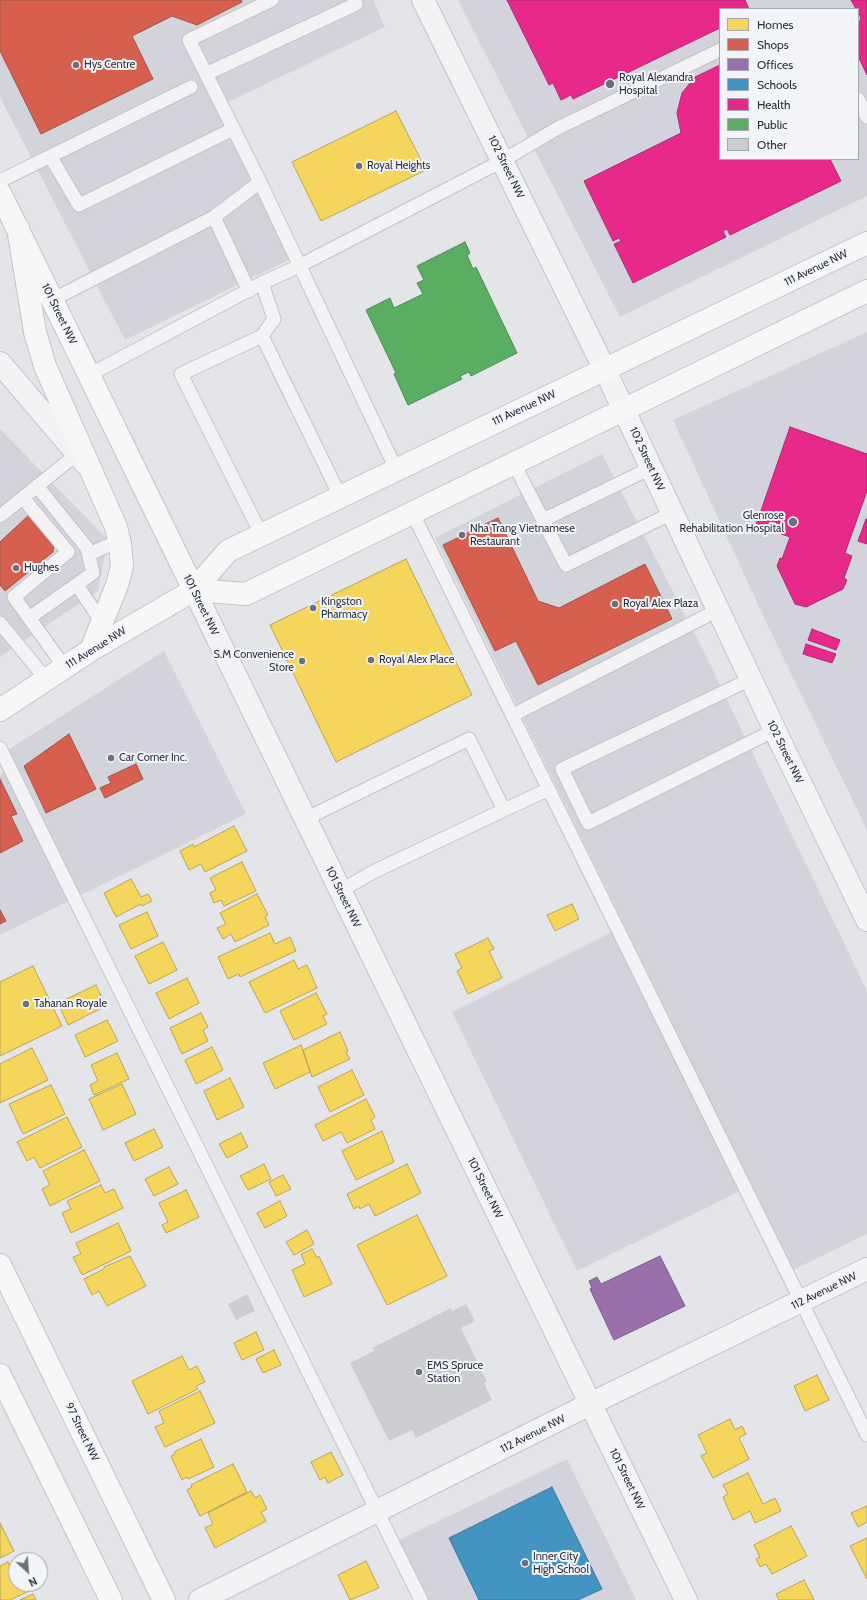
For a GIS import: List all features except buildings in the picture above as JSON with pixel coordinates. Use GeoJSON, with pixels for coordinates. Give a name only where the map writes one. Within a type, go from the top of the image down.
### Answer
{"type":"FeatureCollection","features":[{"type":"Feature","properties":{"kind":"main road","name":"101 Street NW"},"geometry":{"type":"LineString","coordinates":[[0,191],[194,590]]}},
{"type":"Feature","properties":{"kind":"main road"},"geometry":{"type":"LineString","coordinates":[[18,228],[35,332],[41,352],[83,461],[116,527],[119,541],[122,566],[117,585],[101,621],[91,650]]}},
{"type":"Feature","properties":{"kind":"main road","name":"111 Avenue NW"},"geometry":{"type":"LineString","coordinates":[[0,710],[91,650],[194,590],[228,551],[867,243]]}},
{"type":"Feature","properties":{"kind":"main road"},"geometry":{"type":"LineString","coordinates":[[194,590],[246,594],[513,462],[867,291]]}},
{"type":"Feature","properties":{"kind":"main road","name":"97 Street NW"},"geometry":{"type":"LineString","coordinates":[[0,1265],[164,1600]]}},
{"type":"Feature","properties":{"kind":"main road"},"geometry":{"type":"LineString","coordinates":[[0,1375],[111,1600]]}},
{"type":"Feature","properties":{"kind":"street","name":"102 Street NW"},"geometry":{"type":"LineString","coordinates":[[423,0],[606,370],[718,610],[867,920]]}},
{"type":"Feature","properties":{"kind":"street"},"geometry":{"type":"LineString","coordinates":[[0,363],[83,461]]}},
{"type":"Feature","properties":{"kind":"street","name":"101 Street NW"},"geometry":{"type":"LineString","coordinates":[[194,590],[686,1600]]}},
{"type":"Feature","properties":{"kind":"street","name":"112 Avenue NW"},"geometry":{"type":"LineString","coordinates":[[200,1600],[590,1404],[867,1269]]}},
{"type":"Feature","properties":{"kind":"lane"},"geometry":{"type":"LineString","coordinates":[[272,0],[189,40],[260,182],[396,470]]}},
{"type":"Feature","properties":{"kind":"lane"},"geometry":{"type":"LineString","coordinates":[[206,74],[356,4],[354,0]]}},
{"type":"Feature","properties":{"kind":"lane"},"geometry":{"type":"LineString","coordinates":[[89,375],[262,283],[299,266],[502,160],[558,128],[719,50]]}},
{"type":"Feature","properties":{"kind":"lane"},"geometry":{"type":"LineString","coordinates":[[0,191],[50,156],[191,87]]}},
{"type":"Feature","properties":{"kind":"lane"},"geometry":{"type":"LineString","coordinates":[[859,101],[867,117]]}},
{"type":"Feature","properties":{"kind":"lane"},"geometry":{"type":"LineString","coordinates":[[50,156],[79,205],[233,129]]}},
{"type":"Feature","properties":{"kind":"lane"},"geometry":{"type":"LineString","coordinates":[[52,300],[214,216],[260,182]]}},
{"type":"Feature","properties":{"kind":"lane"},"geometry":{"type":"LineString","coordinates":[[214,216],[249,291]]}},
{"type":"Feature","properties":{"kind":"lane"},"geometry":{"type":"LineString","coordinates":[[261,534],[181,374],[262,336],[274,319],[262,283]]}},
{"type":"Feature","properties":{"kind":"lane"},"geometry":{"type":"LineString","coordinates":[[262,336],[340,496]]}},
{"type":"Feature","properties":{"kind":"lane"},"geometry":{"type":"LineString","coordinates":[[0,516],[37,486],[83,461]]}},
{"type":"Feature","properties":{"kind":"lane"},"geometry":{"type":"LineString","coordinates":[[513,462],[566,565],[672,513]]}},
{"type":"Feature","properties":{"kind":"lane"},"geometry":{"type":"LineString","coordinates":[[543,520],[651,468]]}},
{"type":"Feature","properties":{"kind":"lane"},"geometry":{"type":"LineString","coordinates":[[29,618],[94,573],[87,548],[37,486]]}},
{"type":"Feature","properties":{"kind":"lane"},"geometry":{"type":"LineString","coordinates":[[23,498],[68,552]]}},
{"type":"Feature","properties":{"kind":"lane"},"geometry":{"type":"LineString","coordinates":[[412,512],[867,1435]]}},
{"type":"Feature","properties":{"kind":"lane"},"geometry":{"type":"LineString","coordinates":[[65,668],[14,597],[82,541]]}},
{"type":"Feature","properties":{"kind":"lane"},"geometry":{"type":"LineString","coordinates":[[89,554],[119,541]]}},
{"type":"Feature","properties":{"kind":"lane"},"geometry":{"type":"LineString","coordinates":[[77,585],[101,621]]}},
{"type":"Feature","properties":{"kind":"lane"},"geometry":{"type":"LineString","coordinates":[[513,715],[718,610]]}},
{"type":"Feature","properties":{"kind":"lane"},"geometry":{"type":"LineString","coordinates":[[0,623],[46,679]]}},
{"type":"Feature","properties":{"kind":"lane"},"geometry":{"type":"LineString","coordinates":[[751,679],[562,769],[588,823],[775,730]]}},
{"type":"Feature","properties":{"kind":"lane"},"geometry":{"type":"LineString","coordinates":[[305,819],[469,739],[504,810]]}},
{"type":"Feature","properties":{"kind":"lane"},"geometry":{"type":"LineString","coordinates":[[0,748],[421,1600]]}},
{"type":"Feature","properties":{"kind":"lane"},"geometry":{"type":"LineString","coordinates":[[340,891],[373,872],[549,789]]}},
{"type":"Feature","properties":{"kind":"shaded area"},"geometry":{"type":"Polygon","coordinates":[[[0,0],[373,0],[385,27],[226,103],[299,255],[125,340],[0,97],[0,0]]]}},
{"type":"Feature","properties":{"kind":"shaded area","name":"Royal Alexandra Hospital"},"geometry":{"type":"Polygon","coordinates":[[[458,0],[867,0],[867,196],[620,317],[458,0]]]}},
{"type":"Feature","properties":{"kind":"shaded area","name":"Glenrose Rehabilitation Hospital"},"geometry":{"type":"Polygon","coordinates":[[[867,332],[867,830],[767,624],[673,420],[867,332]]]}},
{"type":"Feature","properties":{"kind":"shaded area"},"geometry":{"type":"Polygon","coordinates":[[[0,429],[108,540],[98,591],[0,657],[0,429]]]}},
{"type":"Feature","properties":{"kind":"shaded area"},"geometry":{"type":"Polygon","coordinates":[[[602,454],[705,654],[867,991],[867,1234],[793,1270],[435,538],[602,454]]]}},
{"type":"Feature","properties":{"kind":"shaded area"},"geometry":{"type":"Polygon","coordinates":[[[164,651],[246,814],[0,935],[0,775],[4,772],[0,764],[0,755],[164,651]]]}},
{"type":"Feature","properties":{"kind":"shaded area"},"geometry":{"type":"Polygon","coordinates":[[[614,931],[740,1191],[577,1271],[452,1012],[614,931]]]}},
{"type":"Feature","properties":{"kind":"shaded area"},"geometry":{"type":"Polygon","coordinates":[[[567,1459],[636,1600],[427,1600],[397,1541],[567,1459]]]}},
{"type":"Feature","properties":{"kind":"place","name":"Hys Centre"},"geometry":{"type":"Point","coordinates":[76,65]}},
{"type":"Feature","properties":{"kind":"place","name":"Royal Alexandra Hospital"},"geometry":{"type":"Point","coordinates":[610,84]}},
{"type":"Feature","properties":{"kind":"place","name":"Royal Heights"},"geometry":{"type":"Point","coordinates":[359,166]}},
{"type":"Feature","properties":{"kind":"place","name":"Glenrose Rehabilitation Hospital"},"geometry":{"type":"Point","coordinates":[793,522]}},
{"type":"Feature","properties":{"kind":"place","name":"Nha Trang Vietnamese Restaurant"},"geometry":{"type":"Point","coordinates":[462,535]}},
{"type":"Feature","properties":{"kind":"place","name":"Hughes"},"geometry":{"type":"Point","coordinates":[16,568]}},
{"type":"Feature","properties":{"kind":"place","name":"Royal Alex Plaza"},"geometry":{"type":"Point","coordinates":[615,604]}},
{"type":"Feature","properties":{"kind":"place","name":"Kingston Pharmacy"},"geometry":{"type":"Point","coordinates":[313,608]}},
{"type":"Feature","properties":{"kind":"place","name":"Royal Alex Place"},"geometry":{"type":"Point","coordinates":[371,660]}},
{"type":"Feature","properties":{"kind":"place","name":"S.M Convenience Store"},"geometry":{"type":"Point","coordinates":[302,661]}},
{"type":"Feature","properties":{"kind":"place","name":"Car Corner Inc."},"geometry":{"type":"Point","coordinates":[111,758]}},
{"type":"Feature","properties":{"kind":"place","name":"Tahanan Royale"},"geometry":{"type":"Point","coordinates":[26,1004]}},
{"type":"Feature","properties":{"kind":"place","name":"EMS Spruce Station"},"geometry":{"type":"Point","coordinates":[419,1372]}},
{"type":"Feature","properties":{"kind":"place","name":"Inner City High School"},"geometry":{"type":"Point","coordinates":[525,1563]}}]}
